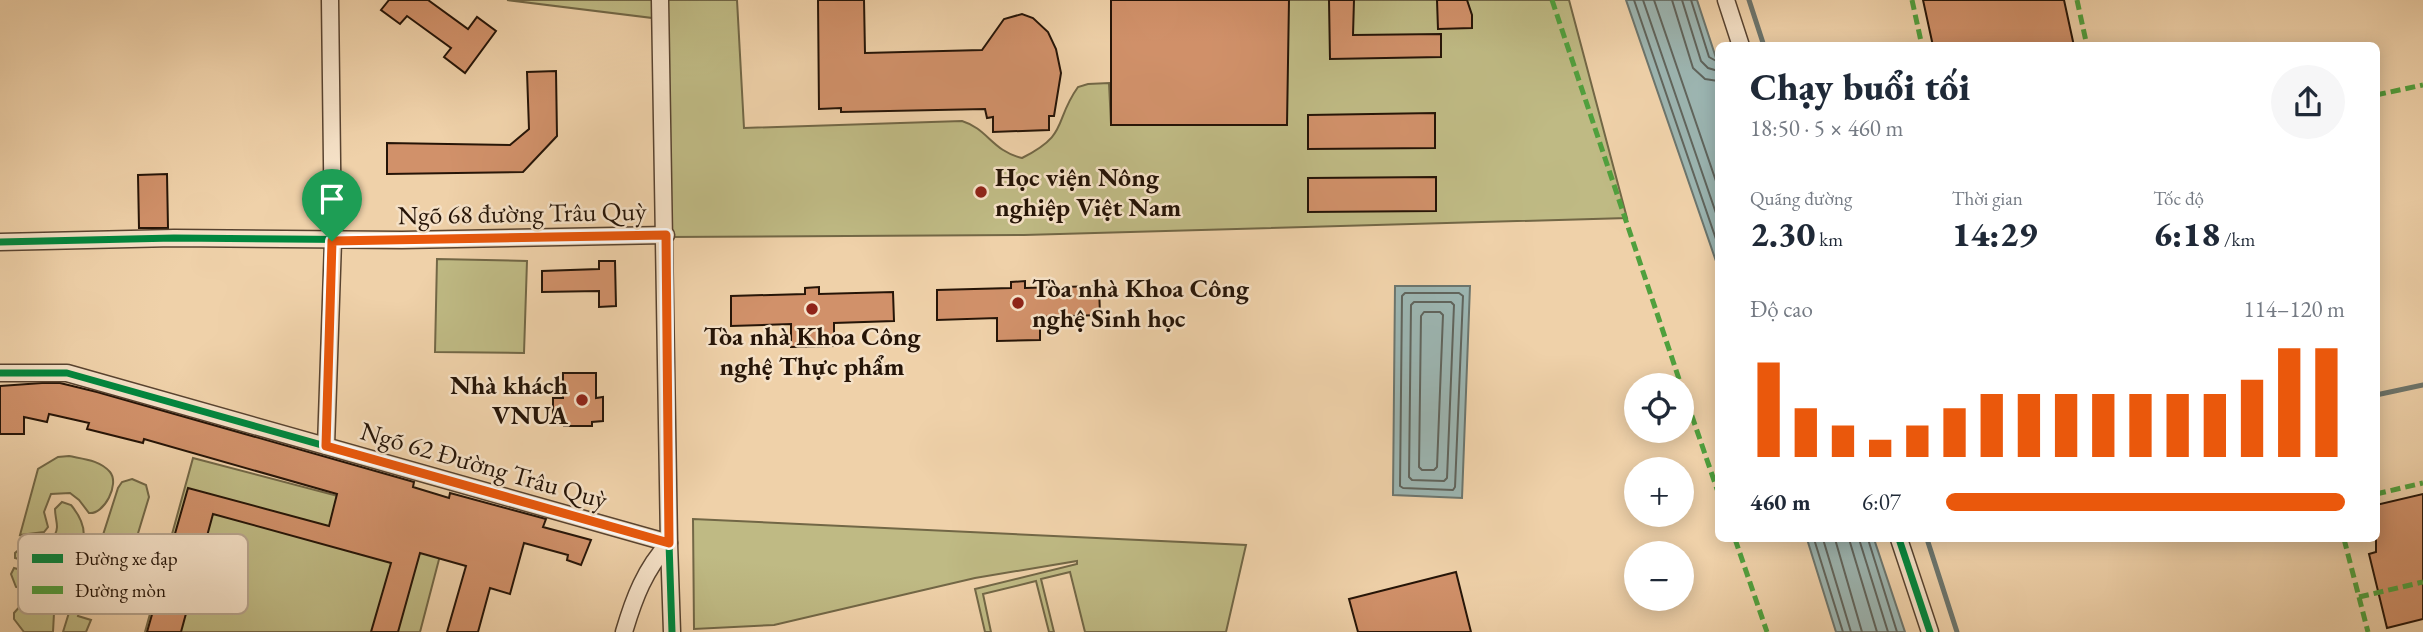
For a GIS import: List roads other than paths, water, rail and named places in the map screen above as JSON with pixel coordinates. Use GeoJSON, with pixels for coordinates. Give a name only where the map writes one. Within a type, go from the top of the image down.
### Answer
{"type":"FeatureCollection","features":[{"type":"Feature","properties":{"kind":"street"},"geometry":{"type":"LineString","coordinates":[[326,446],[332,241],[330,0]]}},
{"type":"Feature","properties":{"kind":"street"},"geometry":{"type":"LineString","coordinates":[[660,0],[672,632]]}},
{"type":"Feature","properties":{"kind":"street"},"geometry":{"type":"LineString","coordinates":[[1726,0],[1740,42]]}},
{"type":"Feature","properties":{"kind":"street","name":"Ngõ 68 đường Trâu Quỳ"},"geometry":{"type":"LineString","coordinates":[[0,242],[174,238],[332,241],[666,235]]}},
{"type":"Feature","properties":{"kind":"street","name":"Ngõ 62 Đường Trâu Quỳ"},"geometry":{"type":"LineString","coordinates":[[0,373],[67,373],[669,543]]}},
{"type":"Feature","properties":{"kind":"street"},"geometry":{"type":"LineString","coordinates":[[1900,542],[1930,632]]}},
{"type":"Feature","properties":{"kind":"street"},"geometry":{"type":"LineString","coordinates":[[624,632],[643,579],[654,559],[669,543]]}},
{"type":"Feature","properties":{"kind":"water"},"geometry":{"type":"Polygon","coordinates":[[[1626,0],[1697,0],[1715,55],[1715,258],[1626,0]]]}},
{"type":"Feature","properties":{"kind":"water"},"geometry":{"type":"Polygon","coordinates":[[[1395,286],[1470,286],[1462,498],[1393,495],[1395,286]]]}},
{"type":"Feature","properties":{"kind":"water"},"geometry":{"type":"Polygon","coordinates":[[[1808,542],[1875,542],[1905,632],[1836,632],[1808,542]]]}},
{"type":"Feature","properties":{"kind":"waterway"},"geometry":{"type":"LineString","coordinates":[[1749,0],[1763,42]]}},
{"type":"Feature","properties":{"kind":"waterway"},"geometry":{"type":"LineString","coordinates":[[2380,394],[2423,385]]}},
{"type":"Feature","properties":{"kind":"waterway"},"geometry":{"type":"LineString","coordinates":[[1928,542],[1957,632]]}},
{"type":"Feature","properties":{"kind":"place","name":"Học viện Nông nghiệp Việt Nam"},"geometry":{"type":"Point","coordinates":[981,192]}},
{"type":"Feature","properties":{"kind":"place","name":"Tòa nhà Khoa Công nghệ Sinh học"},"geometry":{"type":"Point","coordinates":[1018,303]}},
{"type":"Feature","properties":{"kind":"place","name":"Tòa nhà Khoa Công nghệ Thực phẩm"},"geometry":{"type":"Point","coordinates":[812,309]}},
{"type":"Feature","properties":{"kind":"place","name":"Nhà khách VNUA"},"geometry":{"type":"Point","coordinates":[582,400]}}]}
